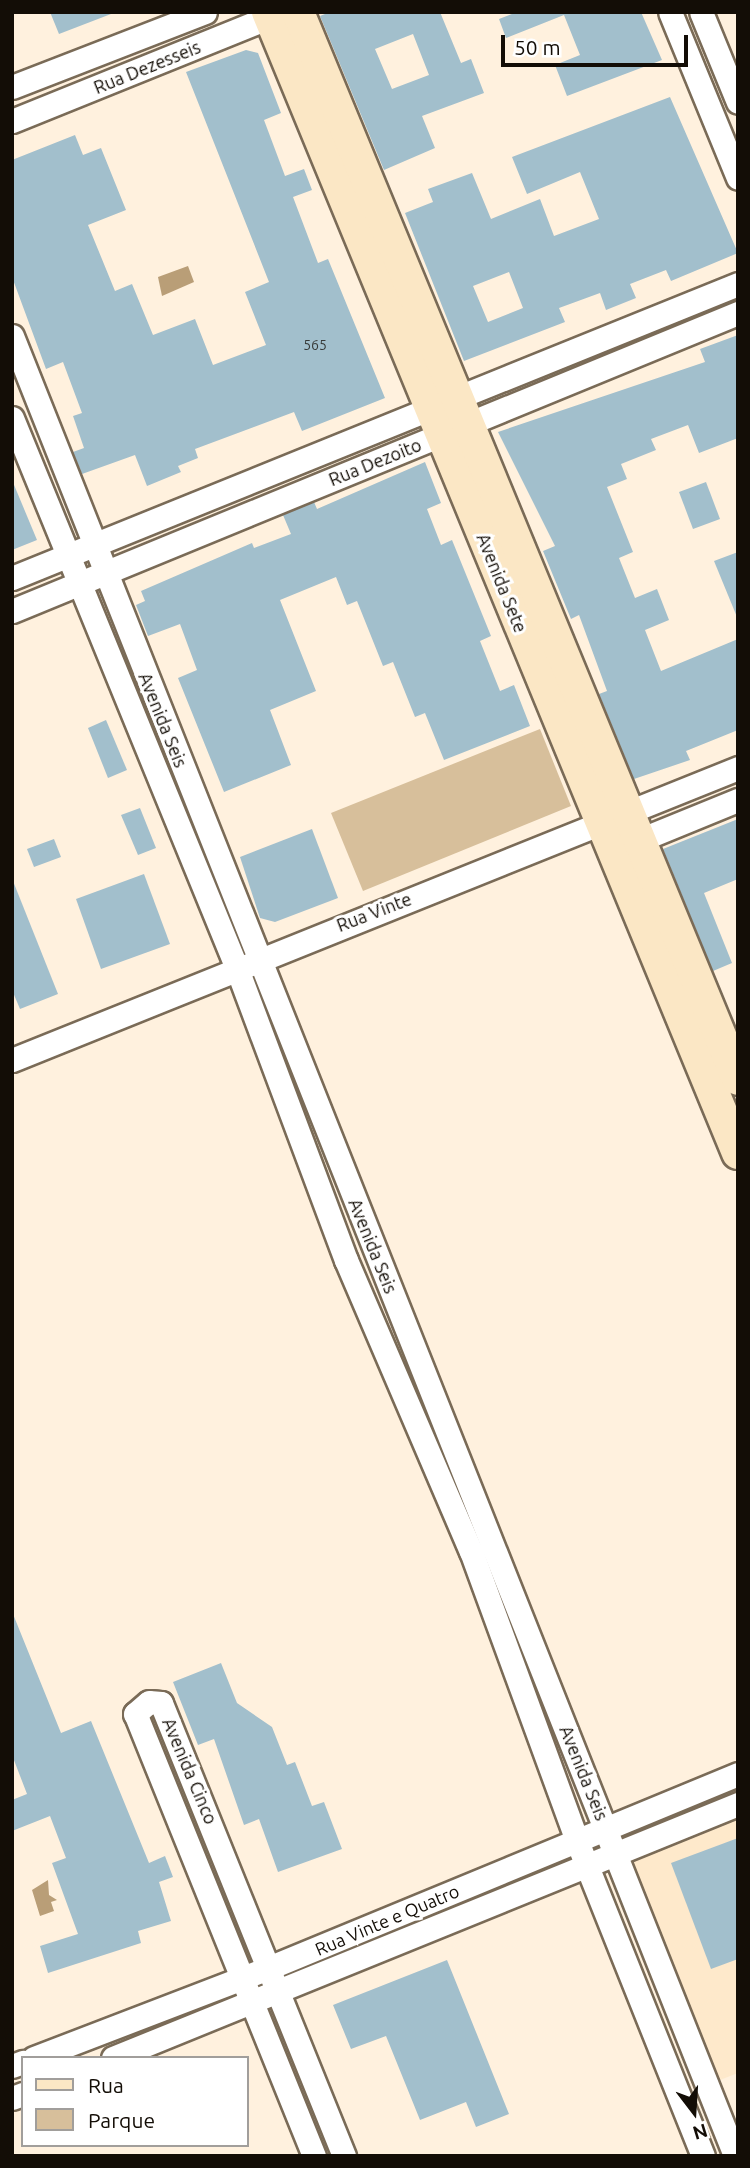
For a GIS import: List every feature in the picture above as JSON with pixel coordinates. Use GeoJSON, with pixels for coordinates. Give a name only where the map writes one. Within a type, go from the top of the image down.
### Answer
{"type":"FeatureCollection","features":[{"type":"Feature","properties":{"kind":"street","name":"Rua Dezesseis"},"geometry":{"type":"LineString","coordinates":[[12,88],[205,12]]}},
{"type":"Feature","properties":{"kind":"street"},"geometry":{"type":"LineString","coordinates":[[670,12],[738,178]]}},
{"type":"Feature","properties":{"kind":"street"},"geometry":{"type":"LineString","coordinates":[[701,12],[738,102]]}},
{"type":"Feature","properties":{"kind":"street","name":"Rua Dezesseis"},"geometry":{"type":"LineString","coordinates":[[12,121],[280,13]]}},
{"type":"Feature","properties":{"kind":"street","name":"Avenida Sete"},"geometry":{"type":"LineString","coordinates":[[280,13],[620,832],[738,1153]]}},
{"type":"Feature","properties":{"kind":"street","name":"Rua Dezoito"},"geometry":{"type":"LineString","coordinates":[[12,611],[104,572],[738,284]]}},
{"type":"Feature","properties":{"kind":"street","name":"Rua Dezoito"},"geometry":{"type":"LineString","coordinates":[[12,578],[93,545],[448,415],[738,313]]}},
{"type":"Feature","properties":{"kind":"street","name":"Avenida Seis"},"geometry":{"type":"LineString","coordinates":[[12,336],[735,2156]]}},
{"type":"Feature","properties":{"kind":"street","name":"Avenida Seis"},"geometry":{"type":"LineString","coordinates":[[12,418],[236,966],[346,1261],[471,1551],[586,1866],[703,2156]]}},
{"type":"Feature","properties":{"kind":"street","name":"Rua Vinte"},"geometry":{"type":"LineString","coordinates":[[620,832],[738,768]]}},
{"type":"Feature","properties":{"kind":"street","name":"Rua Vinte"},"geometry":{"type":"LineString","coordinates":[[12,1060],[259,957],[620,832],[738,800]]}},
{"type":"Feature","properties":{"kind":"street","name":"Avenida Sete"},"geometry":{"type":"LineString","coordinates":[[620,832],[738,1079]]}},
{"type":"Feature","properties":{"kind":"street","name":"Avenida Cinco"},"geometry":{"type":"LineString","coordinates":[[314,2156],[135,1714],[149,1702],[161,1703],[280,1990],[344,2156]]}},
{"type":"Feature","properties":{"kind":"street","name":"Rua Vinte e Quatro"},"geometry":{"type":"LineString","coordinates":[[39,2056],[242,1976],[271,1968],[738,1774]]}},
{"type":"Feature","properties":{"kind":"street","name":"Rua Vinte e Quatro"},"geometry":{"type":"LineString","coordinates":[[118,2056],[738,1804]]}},
{"type":"Feature","properties":{"kind":"shaded area"},"geometry":{"type":"Polygon","coordinates":[[[188,266],[194,282],[162,296],[158,277],[188,266]]]}},
{"type":"Feature","properties":{"kind":"shaded area"},"geometry":{"type":"Polygon","coordinates":[[[738,1804],[738,2073],[707,2085],[616,1854],[738,1804]]]}},
{"type":"Feature","properties":{"kind":"shaded area"},"geometry":{"type":"Polygon","coordinates":[[[48,1880],[49,1895],[57,1900],[51,1902],[54,1911],[40,1916],[32,1890],[48,1880]]]}},
{"type":"Feature","properties":{"kind":"green space"},"geometry":{"type":"Polygon","coordinates":[[[540,729],[571,806],[363,891],[331,813],[540,729]]]}},
{"type":"Feature","properties":{"kind":"building"},"geometry":{"type":"Polygon","coordinates":[[[50,12],[111,12],[111,14],[59,34],[50,12]]]}},
{"type":"Feature","properties":{"kind":"building"},"geometry":{"type":"Polygon","coordinates":[[[330,12],[440,12],[461,63],[471,59],[484,93],[422,116],[435,148],[384,170],[320,16],[330,12]],[[413,34],[375,49],[392,89],[429,75],[413,34]]]}},
{"type":"Feature","properties":{"kind":"building"},"geometry":{"type":"Polygon","coordinates":[[[517,12],[641,12],[662,60],[567,96],[555,65],[580,55],[564,15],[506,38],[499,19],[517,12]]]}},
{"type":"Feature","properties":{"kind":"building"},"geometry":{"type":"Polygon","coordinates":[[[246,50],[258,53],[281,113],[264,120],[285,176],[304,169],[312,190],[293,197],[318,263],[328,259],[385,398],[302,431],[294,412],[195,449],[198,458],[178,466],[181,472],[147,486],[135,455],[82,474],[73,452],[84,448],[73,416],[82,413],[63,362],[46,369],[12,277],[12,160],[75,135],[83,155],[101,148],[126,210],[88,225],[115,291],[132,284],[153,335],[195,319],[213,365],[266,345],[245,292],[269,282],[186,72],[246,50]]]}},
{"type":"Feature","properties":{"kind":"building"},"geometry":{"type":"Polygon","coordinates":[[[670,97],[738,253],[671,281],[666,270],[630,284],[636,298],[606,310],[600,293],[559,308],[565,322],[464,361],[405,213],[433,202],[428,189],[472,173],[491,219],[540,199],[554,236],[599,219],[580,172],[527,194],[512,157],[670,97]],[[509,272],[473,286],[488,322],[523,308],[509,272]]]}},
{"type":"Feature","properties":{"kind":"building"},"geometry":{"type":"Polygon","coordinates":[[[738,335],[738,438],[699,453],[688,425],[651,439],[656,450],[621,464],[627,479],[607,487],[633,552],[619,558],[635,598],[657,589],[669,620],[645,630],[661,671],[738,639],[738,730],[686,751],[690,760],[634,779],[599,694],[607,691],[579,615],[571,619],[543,551],[555,546],[498,432],[705,362],[700,349],[738,335]]]}},
{"type":"Feature","properties":{"kind":"building"},"geometry":{"type":"Polygon","coordinates":[[[425,462],[441,503],[427,509],[441,545],[452,540],[491,636],[480,641],[500,691],[514,685],[530,726],[444,760],[425,713],[415,717],[393,662],[383,666],[357,601],[347,605],[336,577],[280,600],[316,691],[270,710],[291,765],[224,792],[178,678],[197,670],[180,624],[148,636],[136,605],[145,601],[141,591],[252,543],[254,548],[291,534],[283,515],[314,502],[317,509],[425,462]]]}},
{"type":"Feature","properties":{"kind":"building"},"geometry":{"type":"Polygon","coordinates":[[[12,480],[37,540],[12,550],[12,480]]]}},
{"type":"Feature","properties":{"kind":"building"},"geometry":{"type":"Polygon","coordinates":[[[706,482],[720,519],[693,529],[679,492],[706,482]]]}},
{"type":"Feature","properties":{"kind":"building"},"geometry":{"type":"Polygon","coordinates":[[[738,552],[738,617],[737,617],[714,561],[738,552]]]}},
{"type":"Feature","properties":{"kind":"building"},"geometry":{"type":"Polygon","coordinates":[[[106,720],[127,770],[108,778],[88,728],[106,720]]]}},
{"type":"Feature","properties":{"kind":"building"},"geometry":{"type":"Polygon","coordinates":[[[140,808],[156,848],[138,855],[121,815],[140,808]]]}},
{"type":"Feature","properties":{"kind":"building"},"geometry":{"type":"Polygon","coordinates":[[[738,819],[738,879],[704,893],[732,963],[713,971],[663,849],[738,819]]]}},
{"type":"Feature","properties":{"kind":"building"},"geometry":{"type":"Polygon","coordinates":[[[312,829],[338,898],[275,922],[260,918],[240,857],[312,829]]]}},
{"type":"Feature","properties":{"kind":"building"},"geometry":{"type":"Polygon","coordinates":[[[54,839],[61,857],[34,867],[27,849],[54,839]]]}},
{"type":"Feature","properties":{"kind":"building"},"geometry":{"type":"Polygon","coordinates":[[[144,874],[170,944],[101,969],[76,899],[144,874]]]}},
{"type":"Feature","properties":{"kind":"building"},"geometry":{"type":"Polygon","coordinates":[[[13,881],[58,994],[20,1009],[12,990],[13,881]]]}},
{"type":"Feature","properties":{"kind":"building"},"geometry":{"type":"Polygon","coordinates":[[[13,1614],[61,1733],[91,1721],[149,1863],[165,1856],[173,1877],[159,1882],[171,1921],[138,1931],[141,1943],[48,1973],[40,1946],[78,1934],[52,1863],[66,1858],[50,1816],[12,1831],[12,1800],[27,1794],[12,1755],[13,1614]]]}},
{"type":"Feature","properties":{"kind":"building"},"geometry":{"type":"Polygon","coordinates":[[[221,1663],[237,1703],[272,1727],[287,1765],[295,1762],[312,1806],[324,1802],[342,1849],[278,1872],[259,1819],[244,1825],[214,1739],[198,1745],[173,1682],[221,1663]]]}},
{"type":"Feature","properties":{"kind":"building"},"geometry":{"type":"Polygon","coordinates":[[[738,1838],[738,1959],[711,1969],[671,1863],[738,1838]]]}},
{"type":"Feature","properties":{"kind":"building"},"geometry":{"type":"Polygon","coordinates":[[[447,1960],[509,2114],[476,2127],[466,2102],[420,2120],[386,2036],[351,2049],[333,2005],[447,1960]]]}}]}
